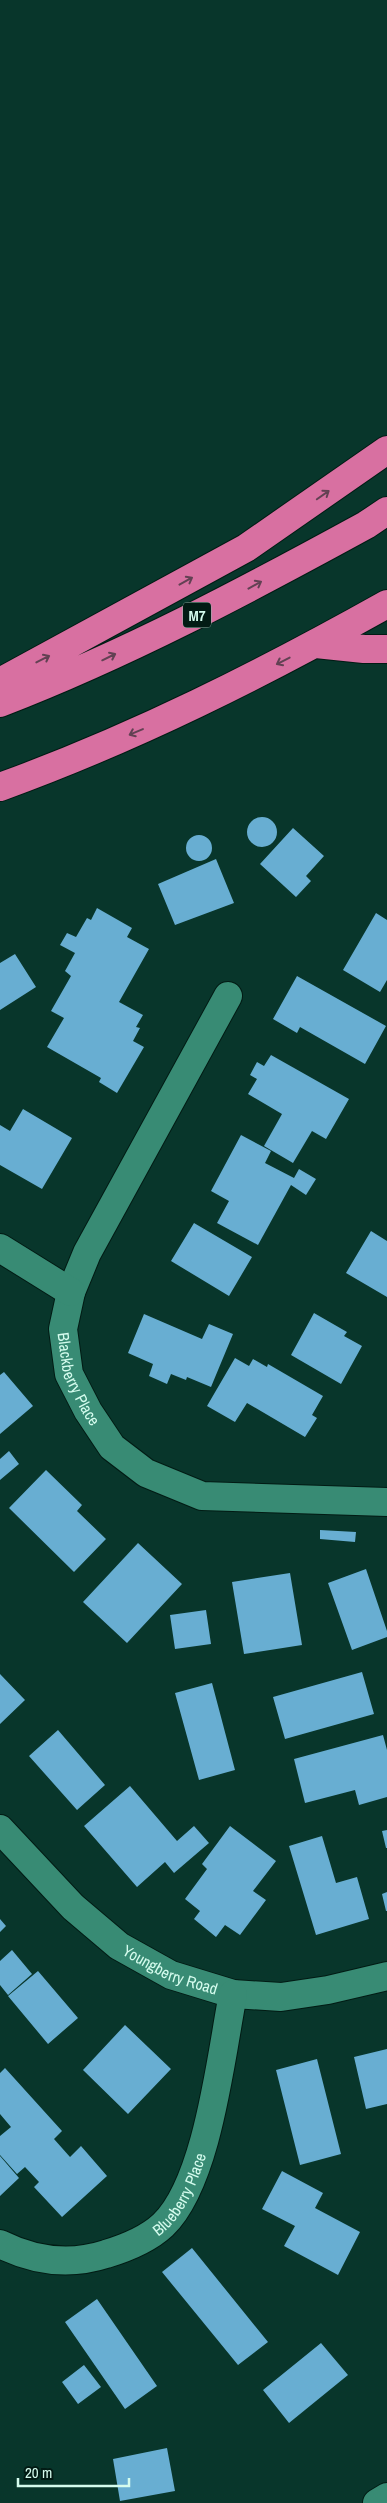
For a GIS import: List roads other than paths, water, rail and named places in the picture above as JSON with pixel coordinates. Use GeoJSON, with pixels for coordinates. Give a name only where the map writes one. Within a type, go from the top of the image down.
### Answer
{"type":"FeatureCollection","features":[{"type":"Feature","properties":{"kind":"highway"},"geometry":{"type":"LineString","coordinates":[[0,682],[246,548],[387,450]]}},
{"type":"Feature","properties":{"kind":"highway","name":"M7"},"geometry":{"type":"LineString","coordinates":[[0,703],[72,675],[232,598],[366,525],[387,511]]}},
{"type":"Feature","properties":{"kind":"highway"},"geometry":{"type":"LineString","coordinates":[[0,787],[41,772],[191,708],[316,644],[387,604]]}},
{"type":"Feature","properties":{"kind":"highway"},"geometry":{"type":"LineString","coordinates":[[316,644],[364,649],[387,649]]}},
{"type":"Feature","properties":{"kind":"street","name":"Blackberry Place"},"geometry":{"type":"LineString","coordinates":[[228,996],[87,1253],[71,1292],[63,1329],[69,1374],[88,1411],[112,1447],[146,1473],[202,1496],[387,1502]]}},
{"type":"Feature","properties":{"kind":"street"},"geometry":{"type":"LineString","coordinates":[[0,1248],[71,1292]]}},
{"type":"Feature","properties":{"kind":"street","name":"Youngberry Road"},"geometry":{"type":"LineString","coordinates":[[0,1829],[73,1907],[119,1946],[171,1975],[233,1994],[281,1997],[328,1990],[387,1976]]}},
{"type":"Feature","properties":{"kind":"street","name":"Blueberry Place"},"geometry":{"type":"LineString","coordinates":[[0,2244],[20,2254],[55,2262],[91,2259],[127,2248],[164,2224],[187,2190],[204,2147],[233,1994]]}},
{"type":"Feature","properties":{"kind":"street"},"geometry":{"type":"LineString","coordinates":[[377,2503],[387,2496]]}}]}
